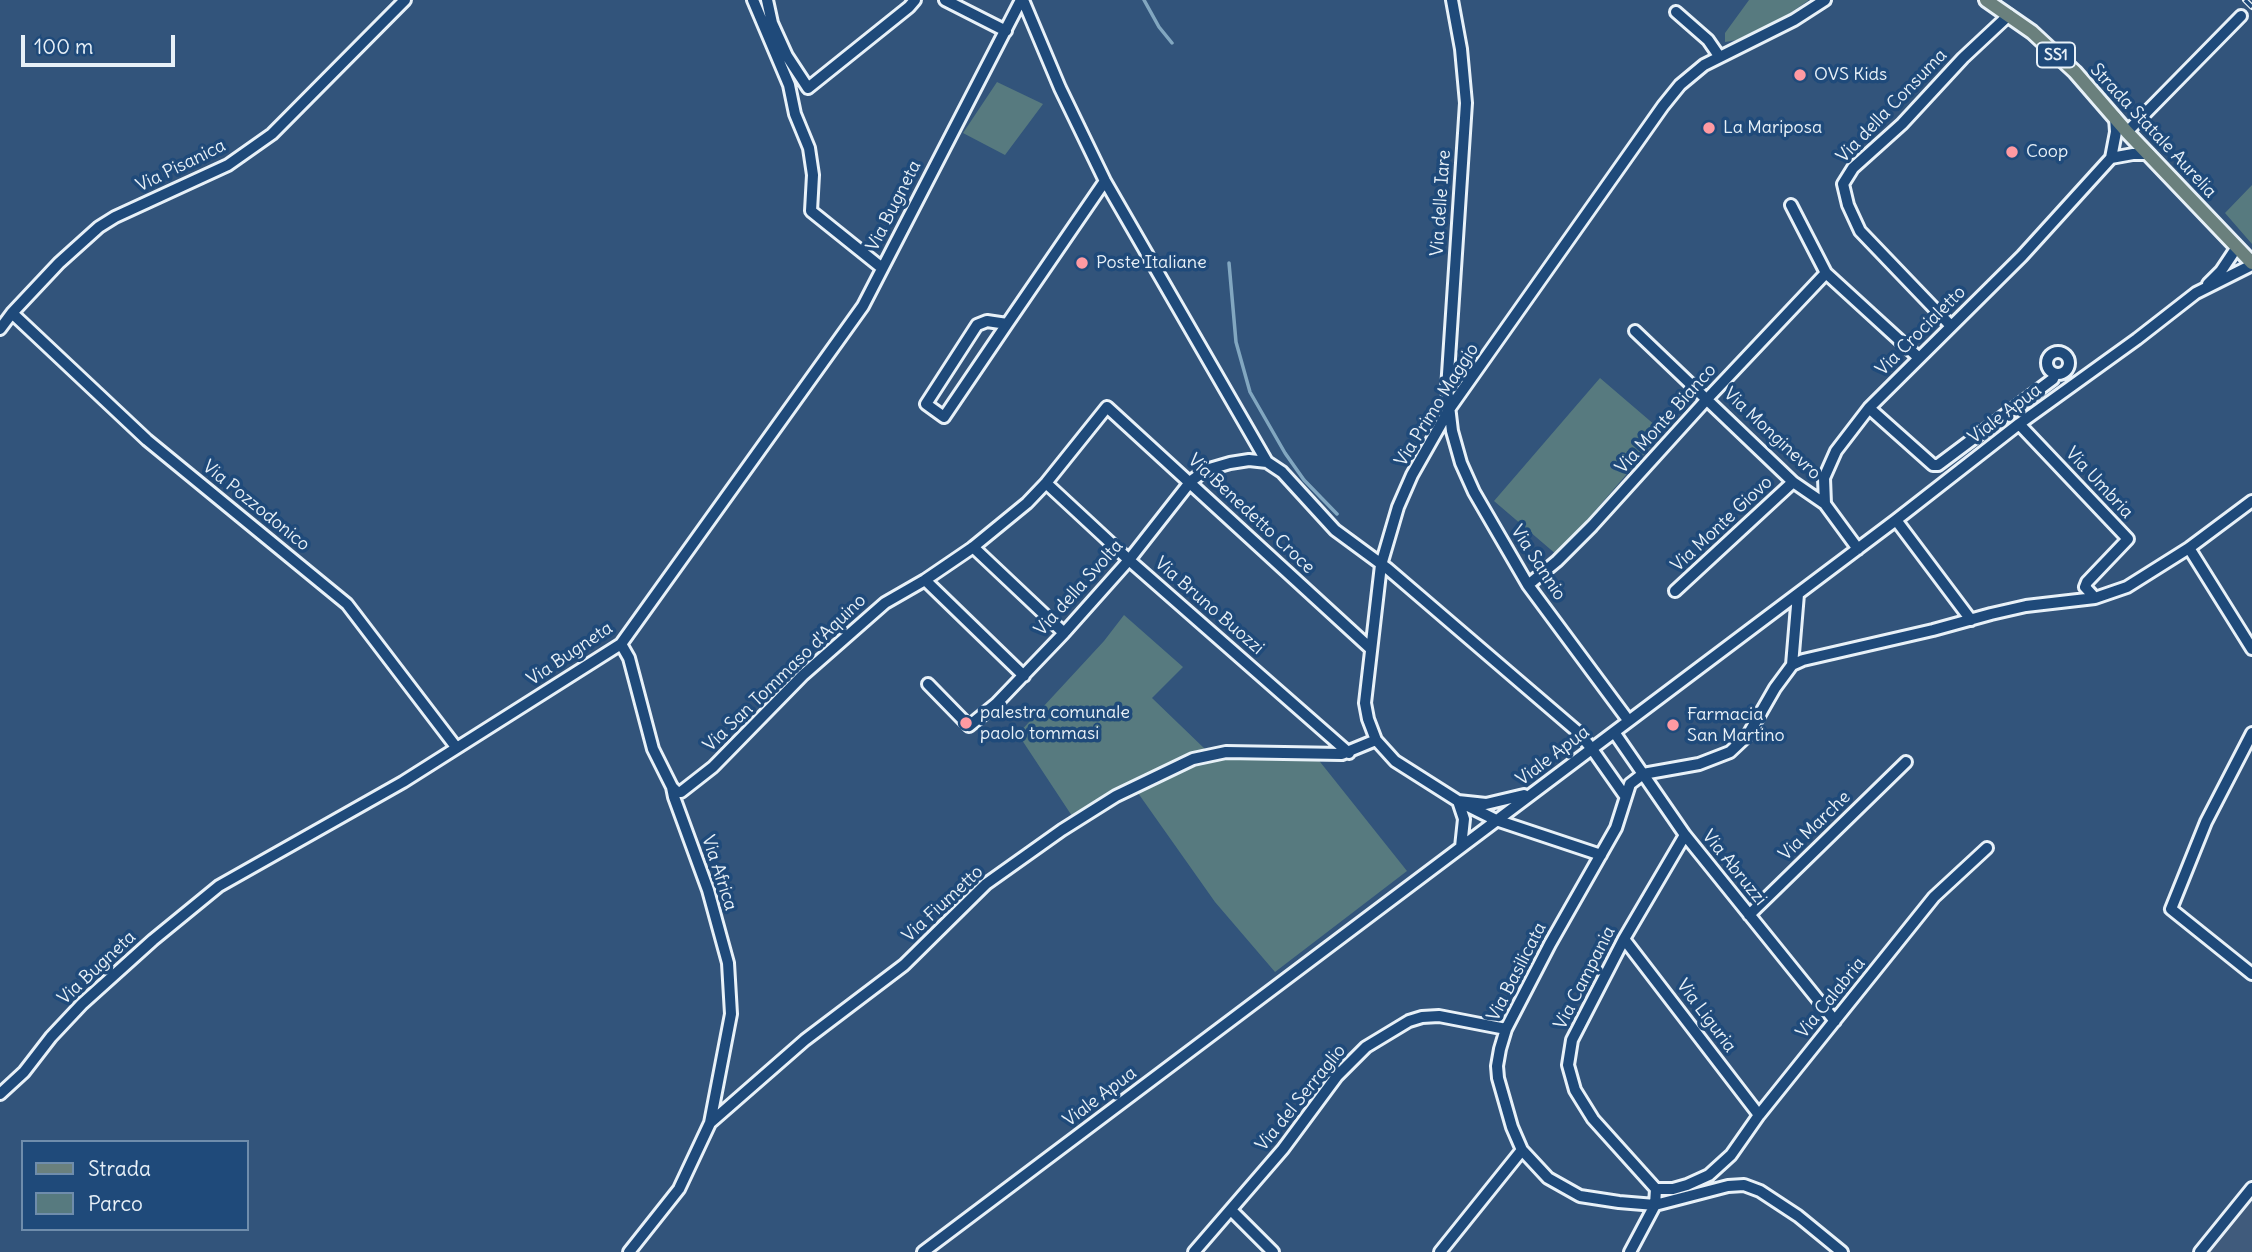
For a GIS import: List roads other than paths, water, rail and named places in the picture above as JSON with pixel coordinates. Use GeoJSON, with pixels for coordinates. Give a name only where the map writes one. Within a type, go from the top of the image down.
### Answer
{"type":"FeatureCollection","features":[{"type":"Feature","properties":{"kind":"main road","name":"Strada Statale Aurelia"},"geometry":{"type":"LineString","coordinates":[[1987,1],[2032,32],[2075,72],[2127,132],[2252,264]]}},
{"type":"Feature","properties":{"kind":"street","name":"Via Pisanica"},"geometry":{"type":"LineString","coordinates":[[0,329],[59,263],[99,227],[114,217],[228,165],[272,134],[405,0]]}},
{"type":"Feature","properties":{"kind":"street"},"geometry":{"type":"LineString","coordinates":[[753,0],[789,85],[795,114],[808,148],[813,176],[811,211],[882,268]]}},
{"type":"Feature","properties":{"kind":"street"},"geometry":{"type":"LineString","coordinates":[[767,0],[772,23],[788,57],[808,88],[909,8],[915,0]]}},
{"type":"Feature","properties":{"kind":"street"},"geometry":{"type":"LineString","coordinates":[[945,0],[1006,31]]}},
{"type":"Feature","properties":{"kind":"street"},"geometry":{"type":"LineString","coordinates":[[1022,0],[1060,88],[1105,181],[1267,462],[1282,472],[1335,530],[1381,565],[1567,723],[1592,749],[1625,796]]}},
{"type":"Feature","properties":{"kind":"street","name":"Via Bugneta"},"geometry":{"type":"LineString","coordinates":[[0,1094],[24,1072],[51,1037],[82,1004],[153,940],[219,886],[403,782],[621,644],[863,306],[1022,0]]}},
{"type":"Feature","properties":{"kind":"street","name":"Via delle Iare"},"geometry":{"type":"LineString","coordinates":[[1450,408],[1447,389],[1466,103],[1452,0]]}},
{"type":"Feature","properties":{"kind":"street","name":"Via Primo Maggio"},"geometry":{"type":"LineString","coordinates":[[1601,855],[1496,820],[1458,801],[1395,761],[1376,740],[1365,703],[1381,565],[1398,507],[1412,475],[1450,408],[1663,106],[1691,74],[1794,20],[1825,0]]}},
{"type":"Feature","properties":{"kind":"street"},"geometry":{"type":"LineString","coordinates":[[1676,12],[1708,40],[1719,57]]}},
{"type":"Feature","properties":{"kind":"street","name":"Via della Consuma"},"geometry":{"type":"LineString","coordinates":[[1951,326],[1860,231],[1847,205],[1843,184],[1853,169],[1902,124],[1963,58],[2009,15]]}},
{"type":"Feature","properties":{"kind":"street"},"geometry":{"type":"LineString","coordinates":[[2127,132],[2241,16]]}},
{"type":"Feature","properties":{"kind":"street"},"geometry":{"type":"LineString","coordinates":[[2115,117],[2116,132],[2111,158],[2133,154],[2149,155]]}},
{"type":"Feature","properties":{"kind":"street","name":"Via Crocialetto"},"geometry":{"type":"LineString","coordinates":[[1825,504],[1824,478],[1836,451],[1869,408],[2022,256],[2111,158]]}},
{"type":"Feature","properties":{"kind":"street"},"geometry":{"type":"LineString","coordinates":[[1007,324],[987,321],[977,325],[926,404],[944,417],[1105,181]]}},
{"type":"Feature","properties":{"kind":"street"},"geometry":{"type":"LineString","coordinates":[[1791,205],[1826,273],[1919,358]]}},
{"type":"Feature","properties":{"kind":"street","name":"Viale Apua"},"geometry":{"type":"LineString","coordinates":[[923,1252],[2203,288],[2221,271],[2236,247]]}},
{"type":"Feature","properties":{"kind":"street","name":"Viale Apua"},"geometry":{"type":"LineString","coordinates":[[2203,288],[2252,264]]}},
{"type":"Feature","properties":{"kind":"street","name":"Via Monte Bianco"},"geometry":{"type":"LineString","coordinates":[[1528,585],[1592,526],[1707,398],[1826,273]]}},
{"type":"Feature","properties":{"kind":"street","name":"Via Pozzodonico"},"geometry":{"type":"LineString","coordinates":[[12,313],[147,440],[347,604],[456,747]]}},
{"type":"Feature","properties":{"kind":"street","name":"Via Monginevro"},"geometry":{"type":"LineString","coordinates":[[1635,331],[1793,482],[1825,504]]}},
{"type":"Feature","properties":{"kind":"street"},"geometry":{"type":"LineString","coordinates":[[1869,408],[1933,465],[1938,465],[2045,385],[2055,374]]}},
{"type":"Feature","properties":{"kind":"street","name":"Via Benedetto Croce"},"geometry":{"type":"LineString","coordinates":[[1107,407],[1191,481],[1370,648]]}},
{"type":"Feature","properties":{"kind":"street","name":"Via San Tommaso d'Aquino"},"geometry":{"type":"LineString","coordinates":[[672,787],[677,792],[686,789],[732,749],[803,675],[885,603],[973,547],[1027,503],[1046,484],[1107,407]]}},
{"type":"Feature","properties":{"kind":"street","name":"Via Sannio"},"geometry":{"type":"LineString","coordinates":[[1450,408],[1452,430],[1468,481],[1528,585],[1628,720]]}},
{"type":"Feature","properties":{"kind":"street","name":"Via Umbria"},"geometry":{"type":"LineString","coordinates":[[2019,424],[2128,539],[2087,582],[2085,587],[2095,598]]}},
{"type":"Feature","properties":{"kind":"street","name":"Via della Svolta"},"geometry":{"type":"LineString","coordinates":[[928,684],[969,726],[996,704],[1064,633],[1129,560],[1191,481],[1206,470],[1230,463],[1249,460],[1267,462]]}},
{"type":"Feature","properties":{"kind":"street","name":"Via Monte Giovo"},"geometry":{"type":"LineString","coordinates":[[1675,591],[1793,482]]}},
{"type":"Feature","properties":{"kind":"street","name":"Via Bruno Buozzi"},"geometry":{"type":"LineString","coordinates":[[1046,484],[1349,752]]}},
{"type":"Feature","properties":{"kind":"street"},"geometry":{"type":"LineString","coordinates":[[1792,665],[1821,655],[2026,606],[2095,598],[2127,587],[2189,548],[2252,501]]}},
{"type":"Feature","properties":{"kind":"street"},"geometry":{"type":"LineString","coordinates":[[1825,504],[1858,549]]}},
{"type":"Feature","properties":{"kind":"street"},"geometry":{"type":"LineString","coordinates":[[1896,520],[1971,620]]}},
{"type":"Feature","properties":{"kind":"street"},"geometry":{"type":"LineString","coordinates":[[973,547],[1064,633]]}},
{"type":"Feature","properties":{"kind":"street"},"geometry":{"type":"LineString","coordinates":[[2189,548],[2252,649]]}},
{"type":"Feature","properties":{"kind":"street"},"geometry":{"type":"LineString","coordinates":[[925,580],[1024,676]]}},
{"type":"Feature","properties":{"kind":"street"},"geometry":{"type":"LineString","coordinates":[[1643,774],[1699,764],[1730,752],[1748,735],[1775,688],[1792,665],[1798,594]]}},
{"type":"Feature","properties":{"kind":"street","name":"Via Africa"},"geometry":{"type":"LineString","coordinates":[[621,644],[629,658],[653,749],[672,787],[708,890],[728,963],[731,1014],[710,1123]]}},
{"type":"Feature","properties":{"kind":"street","name":"Via Abruzzi"},"geometry":{"type":"LineString","coordinates":[[1614,732],[1685,835],[1835,1021]]}},
{"type":"Feature","properties":{"kind":"street"},"geometry":{"type":"LineString","coordinates":[[2252,733],[2206,822],[2171,909],[2252,974]]}},
{"type":"Feature","properties":{"kind":"street","name":"Via Fiumetto"},"geometry":{"type":"LineString","coordinates":[[629,1252],[679,1189],[710,1123],[805,1040],[904,965],[986,884],[1062,830],[1116,796],[1193,759],[1213,754],[1257,751],[1329,754],[1349,752],[1376,740]]}},
{"type":"Feature","properties":{"kind":"street","name":"Via Marche"},"geometry":{"type":"LineString","coordinates":[[1749,915],[1906,762]]}},
{"type":"Feature","properties":{"kind":"street","name":"Via Basilicata"},"geometry":{"type":"LineString","coordinates":[[1643,774],[1630,784],[1616,828],[1506,1029],[1497,1059],[1497,1073],[1511,1127],[1522,1150],[1548,1178],[1580,1196],[1655,1205],[1744,1185],[1760,1191],[1798,1216],[1842,1252]]}},
{"type":"Feature","properties":{"kind":"street"},"geometry":{"type":"LineString","coordinates":[[1461,847],[1464,819],[1458,801],[1486,804],[1534,792]]}},
{"type":"Feature","properties":{"kind":"street","name":"Via Campania"},"geometry":{"type":"LineString","coordinates":[[1656,1189],[1593,1119],[1575,1090],[1568,1065],[1572,1040],[1624,939],[1685,835]]}},
{"type":"Feature","properties":{"kind":"street","name":"Via Calabria"},"geometry":{"type":"LineString","coordinates":[[1656,1189],[1673,1189],[1709,1175],[1731,1155],[1759,1115],[1934,897],[1987,848]]}},
{"type":"Feature","properties":{"kind":"street","name":"Via Liguria"},"geometry":{"type":"LineString","coordinates":[[1624,939],[1759,1115]]}},
{"type":"Feature","properties":{"kind":"street","name":"Via del Serraglio"},"geometry":{"type":"LineString","coordinates":[[1194,1252],[1283,1149],[1337,1076],[1360,1052],[1380,1037],[1409,1021],[1430,1016],[1506,1029]]}},
{"type":"Feature","properties":{"kind":"street"},"geometry":{"type":"LineString","coordinates":[[1440,1252],[1522,1150]]}},
{"type":"Feature","properties":{"kind":"street"},"geometry":{"type":"LineString","coordinates":[[1709,1175],[1715,1190]]}},
{"type":"Feature","properties":{"kind":"street"},"geometry":{"type":"LineString","coordinates":[[2200,1252],[2252,1188]]}},
{"type":"Feature","properties":{"kind":"street"},"geometry":{"type":"LineString","coordinates":[[1630,1252],[1655,1205],[1656,1189]]}},
{"type":"Feature","properties":{"kind":"street"},"geometry":{"type":"LineString","coordinates":[[1231,1210],[1273,1252]]}},
{"type":"Feature","properties":{"kind":"waterway"},"geometry":{"type":"LineString","coordinates":[[1144,0],[1159,27],[1172,43]]}},
{"type":"Feature","properties":{"kind":"waterway"},"geometry":{"type":"LineString","coordinates":[[1229,263],[1236,342],[1250,392],[1304,480],[1337,514]]}},
{"type":"Feature","properties":{"kind":"railway"},"geometry":{"type":"LineString","coordinates":[[2245,0],[2252,7]]}},
{"type":"Feature","properties":{"kind":"place","name":"OVS Kids"},"geometry":{"type":"Point","coordinates":[1800,75]}},
{"type":"Feature","properties":{"kind":"place","name":"La Mariposa"},"geometry":{"type":"Point","coordinates":[1709,128]}},
{"type":"Feature","properties":{"kind":"place","name":"Coop"},"geometry":{"type":"Point","coordinates":[2012,152]}},
{"type":"Feature","properties":{"kind":"place","name":"Poste Italiane"},"geometry":{"type":"Point","coordinates":[1082,263]}},
{"type":"Feature","properties":{"kind":"place","name":"palestra comunale paolo tommasi"},"geometry":{"type":"Point","coordinates":[966,723]}},
{"type":"Feature","properties":{"kind":"place","name":"Farmacia San Martino"},"geometry":{"type":"Point","coordinates":[1673,725]}}]}
